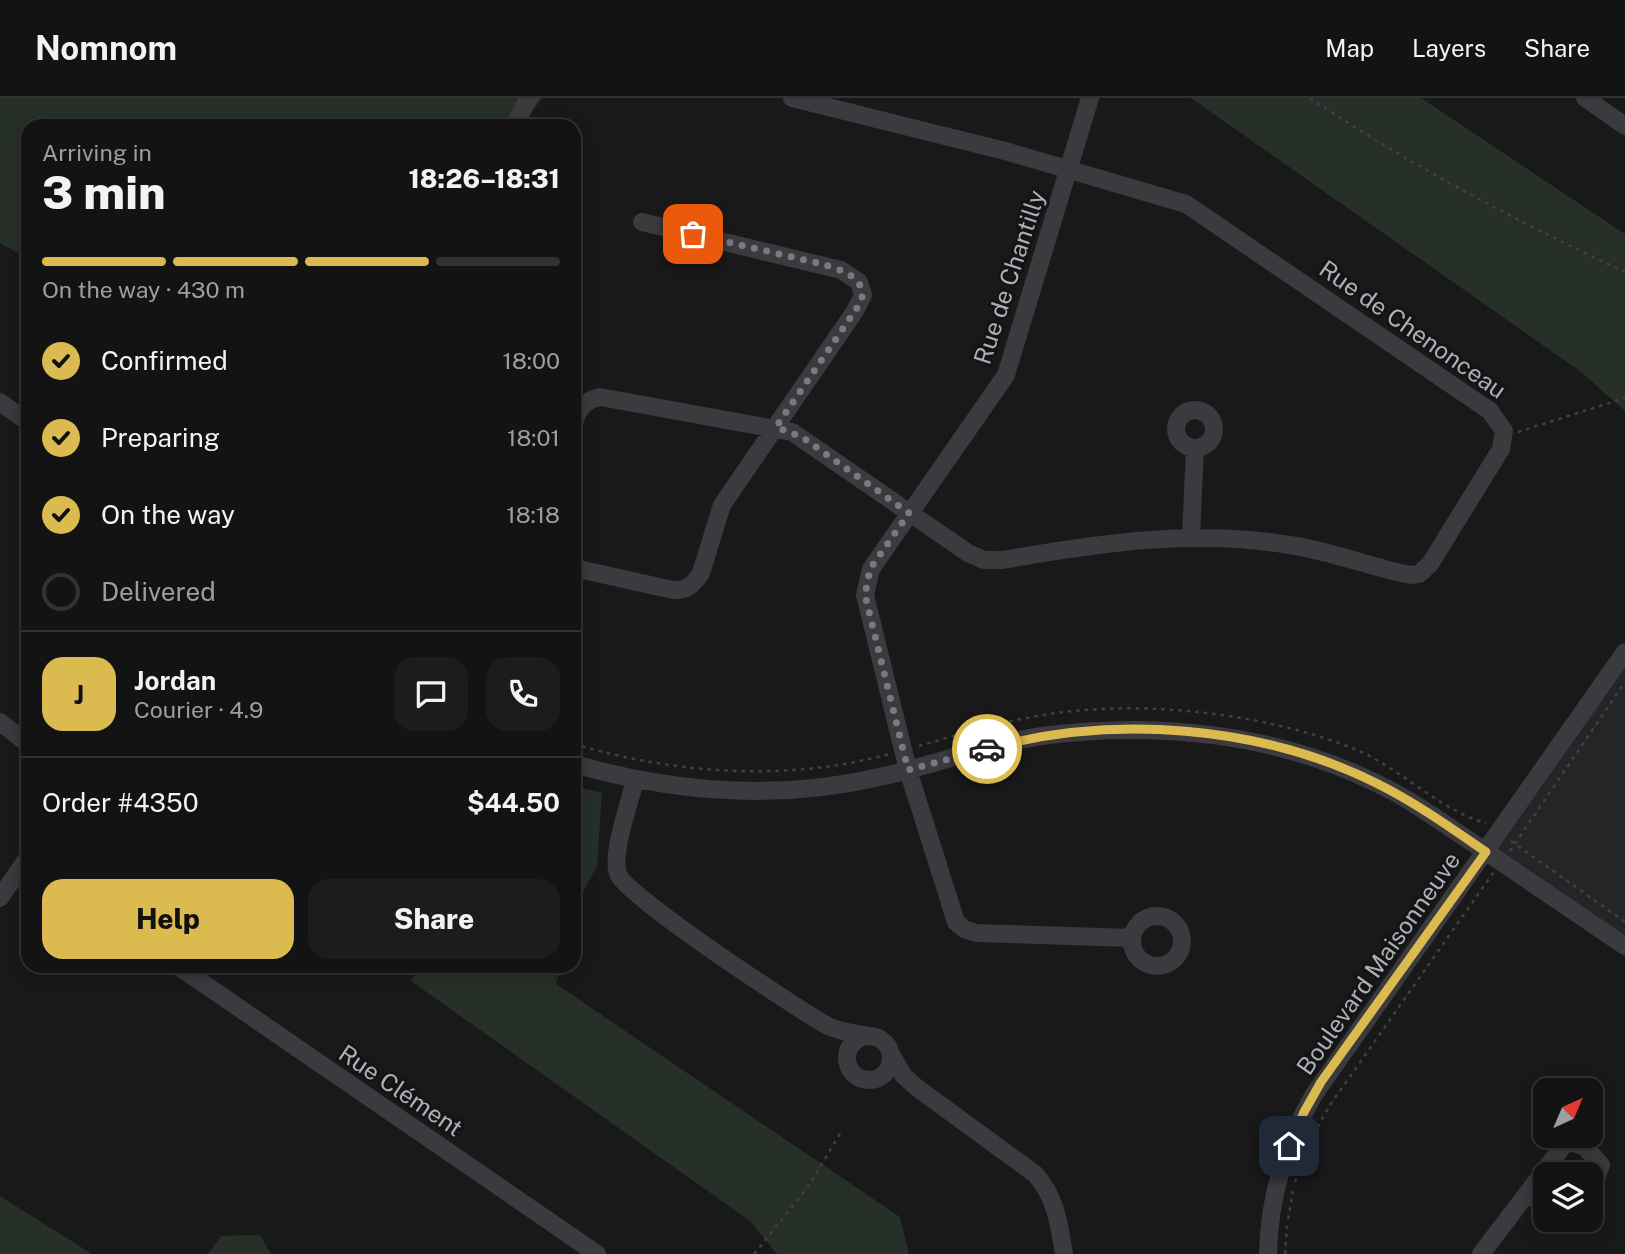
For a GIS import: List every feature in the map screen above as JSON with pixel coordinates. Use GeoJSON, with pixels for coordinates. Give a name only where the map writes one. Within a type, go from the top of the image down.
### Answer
{"type":"FeatureCollection","features":[{"type":"Feature","properties":{"kind":"street"},"geometry":{"type":"LineString","coordinates":[[517,119],[529,98]]}},
{"type":"Feature","properties":{"kind":"street","name":"Rue de Chenonceau"},"geometry":{"type":"LineString","coordinates":[[581,408],[592,399],[600,397],[776,427],[802,437],[968,553],[991,561],[1120,540],[1191,536],[1293,545],[1403,573],[1419,574],[1434,558],[1504,441],[1503,426],[1490,411],[1193,207],[1069,170],[792,98]]}},
{"type":"Feature","properties":{"kind":"street","name":"Rue de Chantilly"},"geometry":{"type":"LineString","coordinates":[[1090,98],[1006,375],[870,569],[865,595],[908,770],[949,907],[960,927],[976,933],[1132,938]]}},
{"type":"Feature","properties":{"kind":"street"},"geometry":{"type":"LineString","coordinates":[[1585,98],[1625,126]]}},
{"type":"Feature","properties":{"kind":"street"},"geometry":{"type":"LineString","coordinates":[[581,570],[673,590],[689,587],[701,573],[722,505],[861,302],[863,295],[859,282],[841,270],[642,222]]}},
{"type":"Feature","properties":{"kind":"street"},"geometry":{"type":"LineString","coordinates":[[0,402],[21,417]]}},
{"type":"Feature","properties":{"kind":"street"},"geometry":{"type":"LineString","coordinates":[[1191,536],[1195,448]]}},
{"type":"Feature","properties":{"kind":"street","name":"Boulevard Maisonneuve"},"geometry":{"type":"LineString","coordinates":[[1268,1254],[1270,1218],[1278,1178],[1304,1112],[1321,1082],[1625,652]]}},
{"type":"Feature","properties":{"kind":"street"},"geometry":{"type":"LineString","coordinates":[[0,722],[21,738]]}},
{"type":"Feature","properties":{"kind":"street"},"geometry":{"type":"LineString","coordinates":[[581,766],[635,780],[718,791],[762,792],[838,785],[908,770],[1002,744],[1072,733],[1157,731],[1216,736],[1295,752],[1358,775],[1408,800],[1625,946]]}},
{"type":"Feature","properties":{"kind":"street"},"geometry":{"type":"LineString","coordinates":[[635,780],[617,855],[618,874],[624,884],[661,914],[828,1026],[883,1040],[903,1075],[916,1087],[1035,1174],[1045,1185],[1059,1223],[1064,1254]]}},
{"type":"Feature","properties":{"kind":"street"},"geometry":{"type":"LineString","coordinates":[[0,898],[21,869]]}},
{"type":"Feature","properties":{"kind":"street","name":"Rue Clément"},"geometry":{"type":"LineString","coordinates":[[188,973],[597,1254]]}},
{"type":"Feature","properties":{"kind":"street"},"geometry":{"type":"LineString","coordinates":[[828,1026],[850,1070],[860,1079],[900,1080],[916,1087]]}},
{"type":"Feature","properties":{"kind":"street"},"geometry":{"type":"LineString","coordinates":[[846,1058],[853,1042],[868,1036]]}},
{"type":"Feature","properties":{"kind":"street"},"geometry":{"type":"LineString","coordinates":[[878,1079],[888,1070],[891,1054]]}},
{"type":"Feature","properties":{"kind":"street"},"geometry":{"type":"LineString","coordinates":[[1551,1162],[1567,1141],[1585,1147],[1598,1162]]}},
{"type":"Feature","properties":{"kind":"street"},"geometry":{"type":"LineString","coordinates":[[1481,1254],[1533,1185]]}},
{"type":"Feature","properties":{"kind":"street"},"geometry":{"type":"LineString","coordinates":[[1528,1192],[1533,1196]]}},
{"type":"Feature","properties":{"kind":"path"},"geometry":{"type":"LineString","coordinates":[[1310,98],[1377,143],[1450,184],[1553,239],[1625,272]]}},
{"type":"Feature","properties":{"kind":"path"},"geometry":{"type":"LineString","coordinates":[[1515,433],[1625,398]]}},
{"type":"Feature","properties":{"kind":"path"},"geometry":{"type":"LineString","coordinates":[[1510,850],[1625,682]]}},
{"type":"Feature","properties":{"kind":"path"},"geometry":{"type":"LineString","coordinates":[[581,746],[641,760],[737,770],[798,769],[883,755]]}},
{"type":"Feature","properties":{"kind":"path"},"geometry":{"type":"LineString","coordinates":[[1508,839],[1625,922]]}},
{"type":"Feature","properties":{"kind":"path","name":"Boulevard Maisonneuve"},"geometry":{"type":"LineString","coordinates":[[1286,1254],[1293,1188],[1313,1135],[1358,1065],[1494,873]]}},
{"type":"Feature","properties":{"kind":"path"},"geometry":{"type":"LineString","coordinates":[[754,1254],[808,1187],[841,1132]]}},
{"type":"Feature","properties":{"kind":"shaded area"},"geometry":{"type":"Polygon","coordinates":[[[0,98],[542,98],[527,119],[21,119],[21,255],[0,243],[0,98]]]}},
{"type":"Feature","properties":{"kind":"shaded area"},"geometry":{"type":"Polygon","coordinates":[[[1191,98],[1421,98],[1625,234],[1625,411],[1581,372],[1191,98]]]}},
{"type":"Feature","properties":{"kind":"shaded area"},"geometry":{"type":"Polygon","coordinates":[[[1625,655],[1625,946],[1486,852],[1625,655]]]}},
{"type":"Feature","properties":{"kind":"shaded area"},"geometry":{"type":"Polygon","coordinates":[[[581,788],[602,793],[597,866],[581,899],[581,788]]]}},
{"type":"Feature","properties":{"kind":"shaded area"},"geometry":{"type":"Polygon","coordinates":[[[416,973],[559,973],[556,984],[900,1217],[909,1254],[777,1254],[750,1221],[411,981],[416,973]]]}},
{"type":"Feature","properties":{"kind":"shaded area"},"geometry":{"type":"Polygon","coordinates":[[[0,1196],[92,1254],[0,1254],[0,1196]]]}},
{"type":"Feature","properties":{"kind":"shaded area"},"geometry":{"type":"Polygon","coordinates":[[[260,1235],[271,1254],[208,1254],[221,1236],[260,1235]]]}},
{"type":"Feature","properties":{"kind":"way so far"},"geometry":{"type":"LineString","coordinates":[[693,234],[822,264],[841,270],[859,282],[863,295],[861,302],[776,427],[802,437],[909,513],[870,569],[865,595],[908,770],[987,749]]}},
{"type":"Feature","properties":{"kind":"route"},"geometry":{"type":"LineString","coordinates":[[987,749],[1039,737],[1122,730],[1186,732],[1241,740],[1295,752],[1376,783],[1418,806],[1486,852],[1321,1082],[1289,1146]]}}]}
